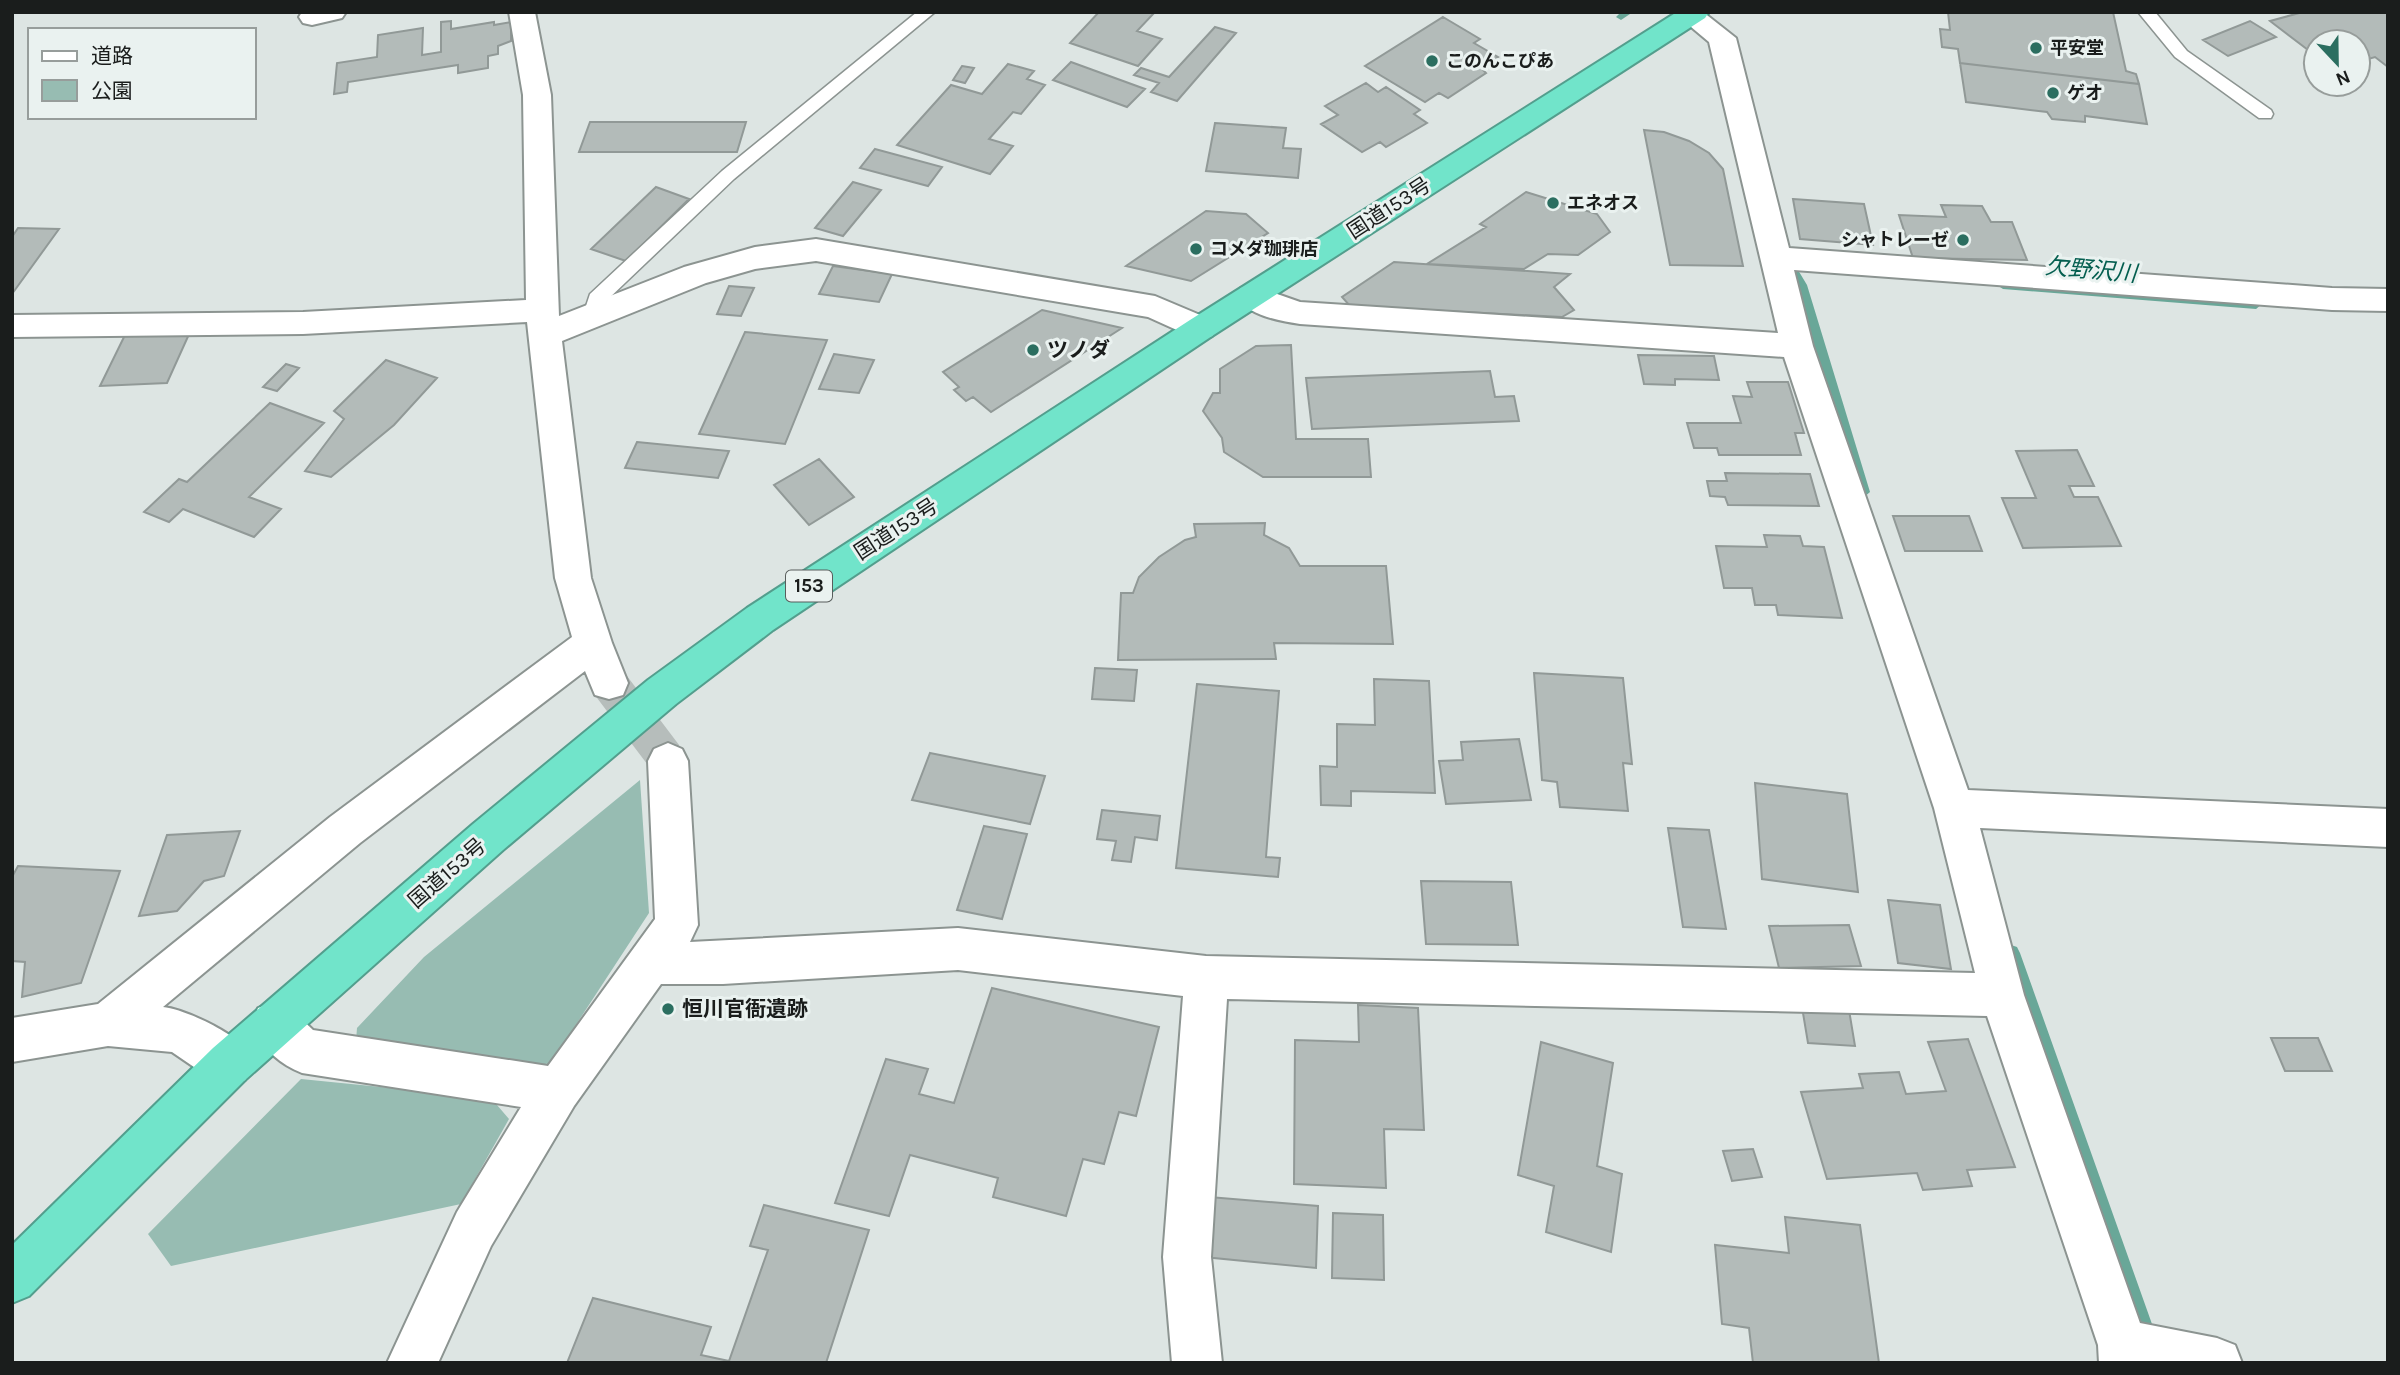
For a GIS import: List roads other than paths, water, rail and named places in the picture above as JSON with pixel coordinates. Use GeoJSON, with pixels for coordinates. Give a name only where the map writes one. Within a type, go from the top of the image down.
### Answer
{"type":"FeatureCollection","features":[{"type":"Feature","properties":{"kind":"highway","name":"国道153号"},"geometry":{"type":"LineString","coordinates":[[12,1279],[229,1064],[488,837],[662,692],[738,635],[1201,328],[1694,14]]}},
{"type":"Feature","properties":{"kind":"street"},"geometry":{"type":"LineString","coordinates":[[522,12],[537,96],[544,323],[573,578],[593,643],[609,682]]}},
{"type":"Feature","properties":{"kind":"street"},"geometry":{"type":"LineString","coordinates":[[1694,14],[1722,38],[1797,346],[1954,808],[2002,995],[2124,1354],[2217,1363]]}},
{"type":"Feature","properties":{"kind":"street"},"geometry":{"type":"LineString","coordinates":[[12,326],[544,323],[592,314],[695,275],[755,258],[816,250],[1155,307],[1201,328]]}},
{"type":"Feature","properties":{"kind":"street"},"geometry":{"type":"LineString","coordinates":[[1777,258],[2292,297],[2388,300]]}},
{"type":"Feature","properties":{"kind":"street"},"geometry":{"type":"LineString","coordinates":[[1252,296],[1282,310],[1300,313],[1797,346]]}},
{"type":"Feature","properties":{"kind":"street"},"geometry":{"type":"LineString","coordinates":[[108,1024],[345,830],[593,643]]}},
{"type":"Feature","properties":{"kind":"street"},"geometry":{"type":"LineString","coordinates":[[412,1363],[474,1229],[558,1090],[677,925],[668,761]]}},
{"type":"Feature","properties":{"kind":"street"},"geometry":{"type":"LineString","coordinates":[[1954,808],[2388,828]]}},
{"type":"Feature","properties":{"kind":"street"},"geometry":{"type":"LineString","coordinates":[[651,963],[723,963],[958,949],[1206,977],[2002,995]]}},
{"type":"Feature","properties":{"kind":"street"},"geometry":{"type":"LineString","coordinates":[[1197,1363],[1187,1257],[1206,977]]}},
{"type":"Feature","properties":{"kind":"street"},"geometry":{"type":"LineString","coordinates":[[12,1040],[108,1024],[174,1030],[198,1041],[229,1064]]}},
{"type":"Feature","properties":{"kind":"street"},"geometry":{"type":"LineString","coordinates":[[274,1024],[302,1051],[558,1090]]}},
{"type":"Feature","properties":{"kind":"lane"},"geometry":{"type":"LineString","coordinates":[[592,314],[597,299],[728,175],[927,12]]}},
{"type":"Feature","properties":{"kind":"lane"},"geometry":{"type":"LineString","coordinates":[[2146,12],[2181,54],[2264,114]]}},
{"type":"Feature","properties":{"kind":"waterway","name":"欠野沢川"},"geometry":{"type":"LineString","coordinates":[[1621,17],[1628,12]]}},
{"type":"Feature","properties":{"kind":"waterway"},"geometry":{"type":"LineString","coordinates":[[1791,268],[1801,285],[1863,492]]}},
{"type":"Feature","properties":{"kind":"waterway","name":"欠野沢川"},"geometry":{"type":"LineString","coordinates":[[2003,285],[2256,304]]}},
{"type":"Feature","properties":{"kind":"waterway"},"geometry":{"type":"LineString","coordinates":[[2011,953],[2142,1324]]}},
{"type":"Feature","properties":{"kind":"tunnel"},"geometry":{"type":"LineString","coordinates":[[609,683],[668,761]]}},
{"type":"Feature","properties":{"kind":"place","name":"平安堂"},"geometry":{"type":"Point","coordinates":[2036,48]}},
{"type":"Feature","properties":{"kind":"place","name":"このんこぴあ"},"geometry":{"type":"Point","coordinates":[1432,61]}},
{"type":"Feature","properties":{"kind":"place","name":"ゲオ"},"geometry":{"type":"Point","coordinates":[2053,93]}},
{"type":"Feature","properties":{"kind":"place","name":"エネオス"},"geometry":{"type":"Point","coordinates":[1553,203]}},
{"type":"Feature","properties":{"kind":"place","name":"シャトレーゼ"},"geometry":{"type":"Point","coordinates":[1963,240]}},
{"type":"Feature","properties":{"kind":"place","name":"コメダ珈琲店"},"geometry":{"type":"Point","coordinates":[1196,249]}},
{"type":"Feature","properties":{"kind":"place","name":"ツノダ"},"geometry":{"type":"Point","coordinates":[1033,350]}},
{"type":"Feature","properties":{"kind":"place","name":"恒川官衙遺跡"},"geometry":{"type":"Point","coordinates":[668,1009]}}]}
